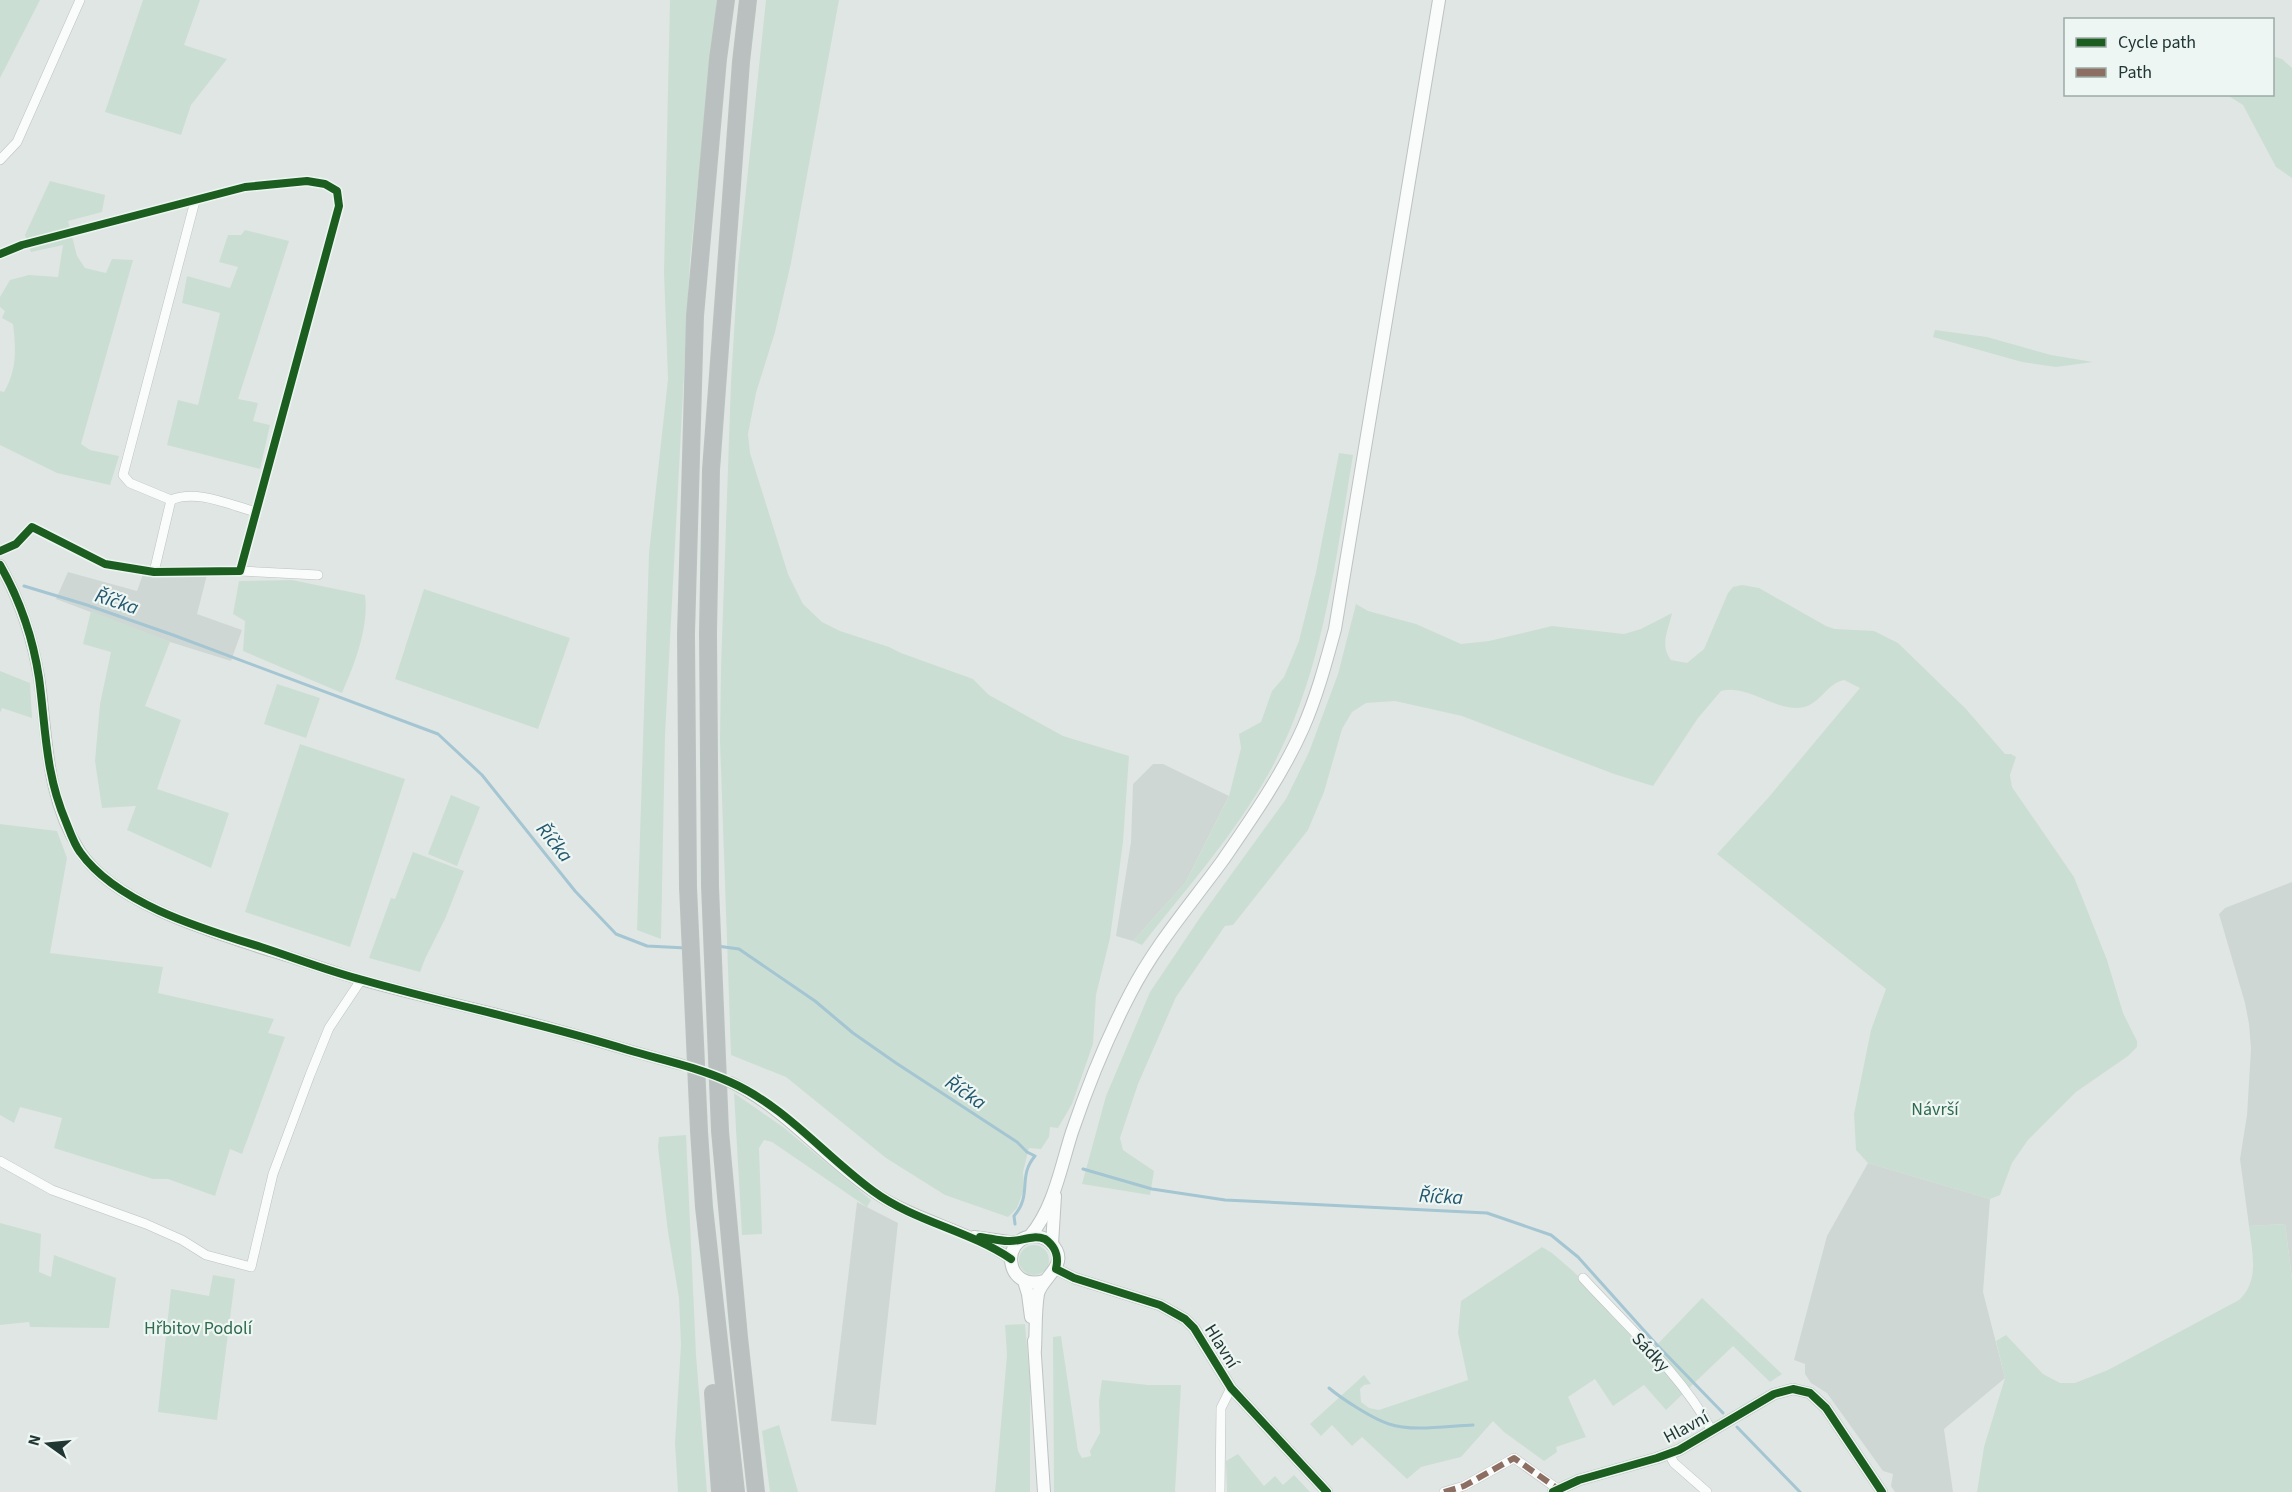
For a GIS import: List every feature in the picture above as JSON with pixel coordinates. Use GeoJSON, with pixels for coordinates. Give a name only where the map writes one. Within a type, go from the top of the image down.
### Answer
{"type":"FeatureCollection","features":[{"type":"Feature","properties":{"kind":"highway"},"geometry":{"type":"LineString","coordinates":[[720,1492],[707,1304],[688,887],[686,634],[695,316],[718,59],[726,0]]}},
{"type":"Feature","properties":{"kind":"highway"},"geometry":{"type":"LineString","coordinates":[[748,0],[739,86],[711,470],[708,633],[710,886],[720,1131],[756,1487]]}},
{"type":"Feature","properties":{"kind":"highway"},"geometry":{"type":"LineString","coordinates":[[704,1207],[736,1492]]}},
{"type":"Feature","properties":{"kind":"main road"},"geometry":{"type":"LineString","coordinates":[[1044,1281],[1031,1283],[1024,1281],[1014,1272],[1011,1259],[1015,1246],[1035,1230],[1056,1185],[1093,1075],[1130,994],[1155,950],[1261,804],[1303,728],[1319,685],[1335,629],[1439,0]]}},
{"type":"Feature","properties":{"kind":"main road"},"geometry":{"type":"LineString","coordinates":[[1035,1349],[1038,1293],[1044,1281],[1056,1269],[1058,1260],[1052,1244],[1056,1185]]}},
{"type":"Feature","properties":{"kind":"main road"},"geometry":{"type":"LineString","coordinates":[[1025,1238],[1038,1236],[1052,1244]]}},
{"type":"Feature","properties":{"kind":"main road"},"geometry":{"type":"LineString","coordinates":[[1024,1281],[1028,1294],[1035,1349],[1044,1492]]}},
{"type":"Feature","properties":{"kind":"street"},"geometry":{"type":"LineString","coordinates":[[0,160],[17,142],[80,0]]}},
{"type":"Feature","properties":{"kind":"street"},"geometry":{"type":"LineString","coordinates":[[0,254],[22,245],[245,187],[307,181],[325,184],[337,192],[339,206],[240,571]]}},
{"type":"Feature","properties":{"kind":"street"},"geometry":{"type":"LineString","coordinates":[[195,201],[123,475],[130,483],[171,500],[193,495],[256,512]]}},
{"type":"Feature","properties":{"kind":"street"},"geometry":{"type":"LineString","coordinates":[[154,572],[171,500]]}},
{"type":"Feature","properties":{"kind":"street"},"geometry":{"type":"LineString","coordinates":[[0,552],[16,544],[32,527],[105,564],[154,572],[240,571],[318,575]]}},
{"type":"Feature","properties":{"kind":"street"},"geometry":{"type":"LineString","coordinates":[[3,570],[31,637],[39,678],[50,774],[58,804],[80,852],[109,882],[194,926],[361,980],[583,1036],[683,1065]]}},
{"type":"Feature","properties":{"kind":"street"},"geometry":{"type":"LineString","coordinates":[[0,1161],[52,1190],[146,1224],[182,1240],[206,1255],[251,1267],[273,1174],[310,1075],[329,1028],[361,980]]}},
{"type":"Feature","properties":{"kind":"street"},"geometry":{"type":"LineString","coordinates":[[730,1082],[773,1108],[873,1191],[915,1216],[965,1234],[1011,1259]]}},
{"type":"Feature","properties":{"kind":"street"},"geometry":{"type":"LineString","coordinates":[[965,1234],[1009,1242],[1025,1238]]}},
{"type":"Feature","properties":{"kind":"street","name":"Hlavní"},"geometry":{"type":"LineString","coordinates":[[1056,1269],[1074,1278],[1160,1305],[1185,1319],[1194,1328],[1231,1388],[1327,1492]]}},
{"type":"Feature","properties":{"kind":"street","name":"Sádky"},"geometry":{"type":"LineString","coordinates":[[1582,1278],[1675,1377],[1704,1415],[1712,1431]]}},
{"type":"Feature","properties":{"kind":"street"},"geometry":{"type":"LineString","coordinates":[[1220,1492],[1221,1408],[1231,1388]]}},
{"type":"Feature","properties":{"kind":"street","name":"Hlavní"},"geometry":{"type":"LineString","coordinates":[[1558,1491],[1579,1480],[1670,1454],[1774,1394],[1793,1389],[1810,1393],[1826,1407],[1882,1492]]}},
{"type":"Feature","properties":{"kind":"street"},"geometry":{"type":"LineString","coordinates":[[1670,1454],[1674,1463],[1707,1492]]}},
{"type":"Feature","properties":{"kind":"street"},"geometry":{"type":"LineString","coordinates":[[1444,1492],[1464,1486],[1514,1458],[1558,1491]]}},
{"type":"Feature","properties":{"kind":"shaded area"},"geometry":{"type":"Polygon","coordinates":[[[146,566],[209,567],[197,614],[242,630],[231,661],[170,642],[56,599],[68,572],[137,591],[146,566]]]}},
{"type":"Feature","properties":{"kind":"shaded area"},"geometry":{"type":"Polygon","coordinates":[[[1153,764],[1163,764],[1229,796],[1186,882],[1133,941],[1116,936],[1131,842],[1133,784],[1153,764]]]}},
{"type":"Feature","properties":{"kind":"shaded area"},"geometry":{"type":"Polygon","coordinates":[[[2292,882],[2292,1279],[2285,1224],[2249,1226],[2240,1159],[2247,1115],[2251,1049],[2249,1024],[2219,914],[2225,908],[2292,882]]]}},
{"type":"Feature","properties":{"kind":"shaded area"},"geometry":{"type":"Polygon","coordinates":[[[1868,1163],[1990,1199],[1983,1292],[2005,1378],[1944,1429],[1953,1492],[1895,1492],[1891,1486],[1893,1474],[1883,1471],[1827,1393],[1811,1383],[1805,1374],[1805,1364],[1794,1360],[1827,1236],[1868,1163]]]}},
{"type":"Feature","properties":{"kind":"shaded area"},"geometry":{"type":"Polygon","coordinates":[[[857,1202],[898,1223],[876,1425],[831,1421],[857,1202]]]}},
{"type":"Feature","properties":{"kind":"green space"},"geometry":{"type":"Polygon","coordinates":[[[0,0],[40,0],[0,78],[0,0]]]}},
{"type":"Feature","properties":{"kind":"green space"},"geometry":{"type":"Polygon","coordinates":[[[143,0],[200,0],[184,45],[227,59],[191,105],[181,135],[105,112],[143,0]]]}},
{"type":"Feature","properties":{"kind":"green space"},"geometry":{"type":"Polygon","coordinates":[[[670,0],[717,0],[690,260],[665,735],[661,939],[637,930],[649,553],[668,379],[664,272],[670,0]]]}},
{"type":"Feature","properties":{"kind":"green space"},"geometry":{"type":"Polygon","coordinates":[[[766,0],[839,0],[791,263],[775,332],[756,393],[748,434],[750,453],[788,574],[803,604],[822,622],[840,631],[973,679],[989,695],[1063,736],[1129,756],[1123,842],[1110,938],[1096,995],[1093,1044],[1072,1104],[1058,1128],[1050,1127],[1049,1137],[1041,1149],[1029,1148],[1023,1172],[1024,1189],[1017,1208],[1008,1217],[945,1195],[886,1158],[786,1077],[731,1055],[720,741],[721,668],[731,382],[738,266],[766,0]]]}},
{"type":"Feature","properties":{"kind":"green space"},"geometry":{"type":"Polygon","coordinates":[[[2274,56],[2282,59],[2292,68],[2292,178],[2276,167],[2243,105],[2229,96],[2274,96],[2274,56]]]}},
{"type":"Feature","properties":{"kind":"green space"},"geometry":{"type":"Polygon","coordinates":[[[50,181],[105,195],[102,212],[68,221],[77,256],[85,268],[106,273],[112,259],[133,260],[81,444],[90,450],[119,456],[110,485],[57,473],[0,445],[0,391],[4,392],[11,376],[15,351],[13,324],[2,318],[5,311],[0,307],[0,297],[10,280],[29,275],[58,277],[63,245],[31,252],[25,235],[50,181]]]}},
{"type":"Feature","properties":{"kind":"green space"},"geometry":{"type":"Polygon","coordinates":[[[245,230],[289,241],[238,399],[258,403],[253,421],[270,425],[260,469],[167,445],[178,400],[198,405],[220,313],[182,303],[187,276],[230,288],[238,267],[219,262],[228,235],[241,235],[245,230]]]}},
{"type":"Feature","properties":{"kind":"green space"},"geometry":{"type":"Polygon","coordinates":[[[1935,330],[1987,337],[2051,355],[2093,362],[2056,367],[2022,362],[1933,337],[1935,330]]]}},
{"type":"Feature","properties":{"kind":"green space"},"geometry":{"type":"Polygon","coordinates":[[[1339,453],[1353,455],[1323,625],[1299,707],[1282,747],[1249,806],[1205,867],[1142,945],[1133,941],[1186,882],[1229,796],[1241,748],[1239,734],[1261,722],[1272,691],[1284,677],[1299,641],[1316,572],[1339,453]]]}},
{"type":"Feature","properties":{"kind":"green space"},"geometry":{"type":"Polygon","coordinates":[[[292,580],[365,595],[363,633],[342,693],[243,651],[245,621],[233,614],[239,581],[292,580]]]}},
{"type":"Feature","properties":{"kind":"green space","name":"Návrší"},"geometry":{"type":"Polygon","coordinates":[[[1742,585],[1759,588],[1826,626],[1835,629],[1874,631],[1898,643],[1966,709],[2005,754],[2016,757],[2010,775],[2012,787],[2074,877],[2107,960],[2123,1013],[2137,1041],[2137,1047],[2128,1056],[2076,1092],[2028,1140],[2012,1163],[2000,1195],[1990,1199],[1868,1163],[1856,1150],[1854,1114],[1871,1030],[1886,989],[1717,854],[1768,798],[1860,688],[1844,680],[1837,682],[1812,704],[1798,708],[1779,705],[1740,691],[1721,691],[1698,718],[1653,786],[1614,774],[1462,716],[1395,701],[1366,703],[1352,712],[1342,729],[1324,792],[1308,830],[1233,925],[1225,926],[1176,997],[1138,1084],[1120,1138],[1123,1150],[1154,1171],[1150,1195],[1082,1184],[1106,1096],[1150,992],[1201,916],[1286,799],[1309,752],[1338,674],[1356,604],[1368,611],[1416,624],[1461,644],[1489,641],[1552,626],[1624,634],[1641,629],[1672,613],[1665,643],[1667,654],[1671,660],[1687,663],[1704,649],[1728,593],[1733,587],[1742,585]]]}},
{"type":"Feature","properties":{"kind":"green space"},"geometry":{"type":"Polygon","coordinates":[[[424,589],[570,638],[538,729],[395,679],[424,589]]]}},
{"type":"Feature","properties":{"kind":"green space"},"geometry":{"type":"Polygon","coordinates":[[[91,611],[170,642],[145,706],[181,720],[157,789],[229,813],[211,868],[127,830],[136,806],[102,808],[95,761],[100,704],[111,652],[83,644],[91,611]]]}},
{"type":"Feature","properties":{"kind":"green space"},"geometry":{"type":"Polygon","coordinates":[[[0,671],[30,683],[32,718],[2,708],[0,713],[0,671]]]}},
{"type":"Feature","properties":{"kind":"green space"},"geometry":{"type":"Polygon","coordinates":[[[277,684],[320,698],[306,738],[264,724],[277,684]]]}},
{"type":"Feature","properties":{"kind":"green space"},"geometry":{"type":"Polygon","coordinates":[[[300,744],[405,779],[350,947],[245,912],[300,744]]]}},
{"type":"Feature","properties":{"kind":"green space"},"geometry":{"type":"Polygon","coordinates":[[[451,795],[480,807],[457,866],[428,854],[451,795]]]}},
{"type":"Feature","properties":{"kind":"green space"},"geometry":{"type":"Polygon","coordinates":[[[0,824],[57,831],[67,858],[50,953],[163,967],[158,993],[274,1019],[268,1033],[285,1037],[242,1154],[230,1149],[215,1196],[168,1179],[153,1179],[54,1148],[62,1118],[20,1107],[14,1123],[0,1115],[0,824]]]}},
{"type":"Feature","properties":{"kind":"green space"},"geometry":{"type":"Polygon","coordinates":[[[413,852],[464,871],[420,972],[369,958],[391,898],[395,899],[413,852]]]}},
{"type":"Feature","properties":{"kind":"green space"},"geometry":{"type":"Polygon","coordinates":[[[734,1093],[783,1127],[871,1200],[867,1207],[772,1142],[764,1140],[759,1148],[762,1234],[742,1235],[734,1093]]]}},
{"type":"Feature","properties":{"kind":"green space"},"geometry":{"type":"Polygon","coordinates":[[[686,1135],[696,1355],[707,1492],[678,1492],[675,1443],[681,1345],[679,1298],[668,1232],[658,1147],[659,1137],[686,1135]]]}},
{"type":"Feature","properties":{"kind":"green space"},"geometry":{"type":"Polygon","coordinates":[[[0,1223],[41,1234],[39,1272],[51,1277],[54,1255],[116,1278],[109,1328],[30,1327],[29,1322],[0,1325],[0,1223]]]}},
{"type":"Feature","properties":{"kind":"green space"},"geometry":{"type":"Polygon","coordinates":[[[2285,1224],[2292,1279],[2292,1492],[1977,1492],[1984,1447],[2005,1378],[1996,1341],[2006,1335],[2043,1374],[2060,1383],[2075,1383],[2108,1370],[2239,1300],[2246,1292],[2252,1275],[2253,1256],[2249,1226],[2285,1224]]]}},
{"type":"Feature","properties":{"kind":"green space"},"geometry":{"type":"Polygon","coordinates":[[[1034,1245],[1045,1249],[1049,1260],[1045,1271],[1034,1275],[1023,1271],[1019,1260],[1023,1249],[1034,1245]]]}},
{"type":"Feature","properties":{"kind":"green space"},"geometry":{"type":"Polygon","coordinates":[[[1542,1247],[1574,1272],[1651,1351],[1702,1298],[1782,1374],[1770,1382],[1733,1346],[1666,1410],[1644,1385],[1613,1406],[1595,1379],[1568,1397],[1586,1437],[1556,1447],[1557,1452],[1544,1461],[1504,1432],[1493,1421],[1461,1457],[1421,1467],[1407,1479],[1362,1437],[1352,1446],[1332,1425],[1321,1436],[1310,1424],[1364,1375],[1371,1384],[1364,1385],[1360,1389],[1361,1402],[1369,1408],[1379,1410],[1468,1380],[1458,1333],[1461,1301],[1542,1247]]]}},
{"type":"Feature","properties":{"kind":"green space","name":"Hřbitov Podolí"},"geometry":{"type":"Polygon","coordinates":[[[213,1275],[235,1279],[217,1420],[158,1412],[171,1289],[209,1296],[213,1275]]]}},
{"type":"Feature","properties":{"kind":"green space"},"geometry":{"type":"Polygon","coordinates":[[[1025,1324],[1030,1381],[1030,1492],[995,1492],[1007,1355],[1005,1325],[1025,1324]]]}},
{"type":"Feature","properties":{"kind":"green space"},"geometry":{"type":"Polygon","coordinates":[[[1061,1336],[1078,1451],[1082,1458],[1091,1456],[1090,1451],[1100,1433],[1099,1401],[1102,1380],[1148,1385],[1181,1385],[1175,1492],[1054,1492],[1053,1337],[1061,1336]]]}},
{"type":"Feature","properties":{"kind":"green space"},"geometry":{"type":"Polygon","coordinates":[[[779,1425],[798,1492],[770,1492],[762,1431],[779,1425]]]}},
{"type":"Feature","properties":{"kind":"green space"},"geometry":{"type":"Polygon","coordinates":[[[1238,1454],[1264,1486],[1275,1476],[1283,1485],[1294,1475],[1310,1492],[1227,1492],[1226,1461],[1238,1454]]]}},
{"type":"Feature","properties":{"kind":"waterway","name":"Říčka"},"geometry":{"type":"LineString","coordinates":[[24,586],[173,635],[438,734],[482,775],[575,891],[616,934],[647,946],[686,948]]}},
{"type":"Feature","properties":{"kind":"waterway","name":"Říčka"},"geometry":{"type":"LineString","coordinates":[[717,946],[739,949],[815,1001],[853,1033],[1035,1156],[1027,1171],[1023,1200],[1014,1216],[1015,1224]]}},
{"type":"Feature","properties":{"kind":"waterway","name":"Říčka"},"geometry":{"type":"LineString","coordinates":[[1083,1169],[1152,1189],[1225,1200],[1487,1213],[1551,1235],[1578,1257],[1657,1345],[1723,1413]]}},
{"type":"Feature","properties":{"kind":"waterway"},"geometry":{"type":"LineString","coordinates":[[1329,1388],[1366,1413],[1398,1426],[1419,1428],[1473,1425]]}},
{"type":"Feature","properties":{"kind":"waterway","name":"Říčka"},"geometry":{"type":"LineString","coordinates":[[1737,1427],[1800,1492]]}},
{"type":"Feature","properties":{"kind":"marked path"},"geometry":{"type":"LineString","coordinates":[[1444,1492],[1464,1486],[1514,1458],[1561,1491]]}},
{"type":"Feature","properties":{"kind":"cycle path"},"geometry":{"type":"LineString","coordinates":[[0,254],[22,245],[245,187],[307,181],[325,184],[337,191],[339,206],[240,571],[154,572],[105,564],[32,527],[16,544],[0,551]]}},
{"type":"Feature","properties":{"kind":"cycle path"},"geometry":{"type":"LineString","coordinates":[[0,565],[20,606],[33,648],[50,769],[59,804],[80,852],[96,870],[116,886],[138,900],[188,923],[337,973],[562,1031],[679,1064],[730,1082],[769,1104],[855,1177],[889,1202],[977,1240],[1011,1259]]}},
{"type":"Feature","properties":{"kind":"cycle path"},"geometry":{"type":"LineString","coordinates":[[980,1237],[1001,1241],[1035,1237],[1045,1239],[1056,1252],[1056,1269],[1074,1278],[1160,1305],[1185,1319],[1194,1328],[1231,1388],[1327,1492]]}},
{"type":"Feature","properties":{"kind":"cycle path"},"geometry":{"type":"LineString","coordinates":[[1553,1492],[1579,1480],[1679,1450],[1774,1394],[1793,1389],[1810,1393],[1826,1408],[1882,1492]]}}]}
